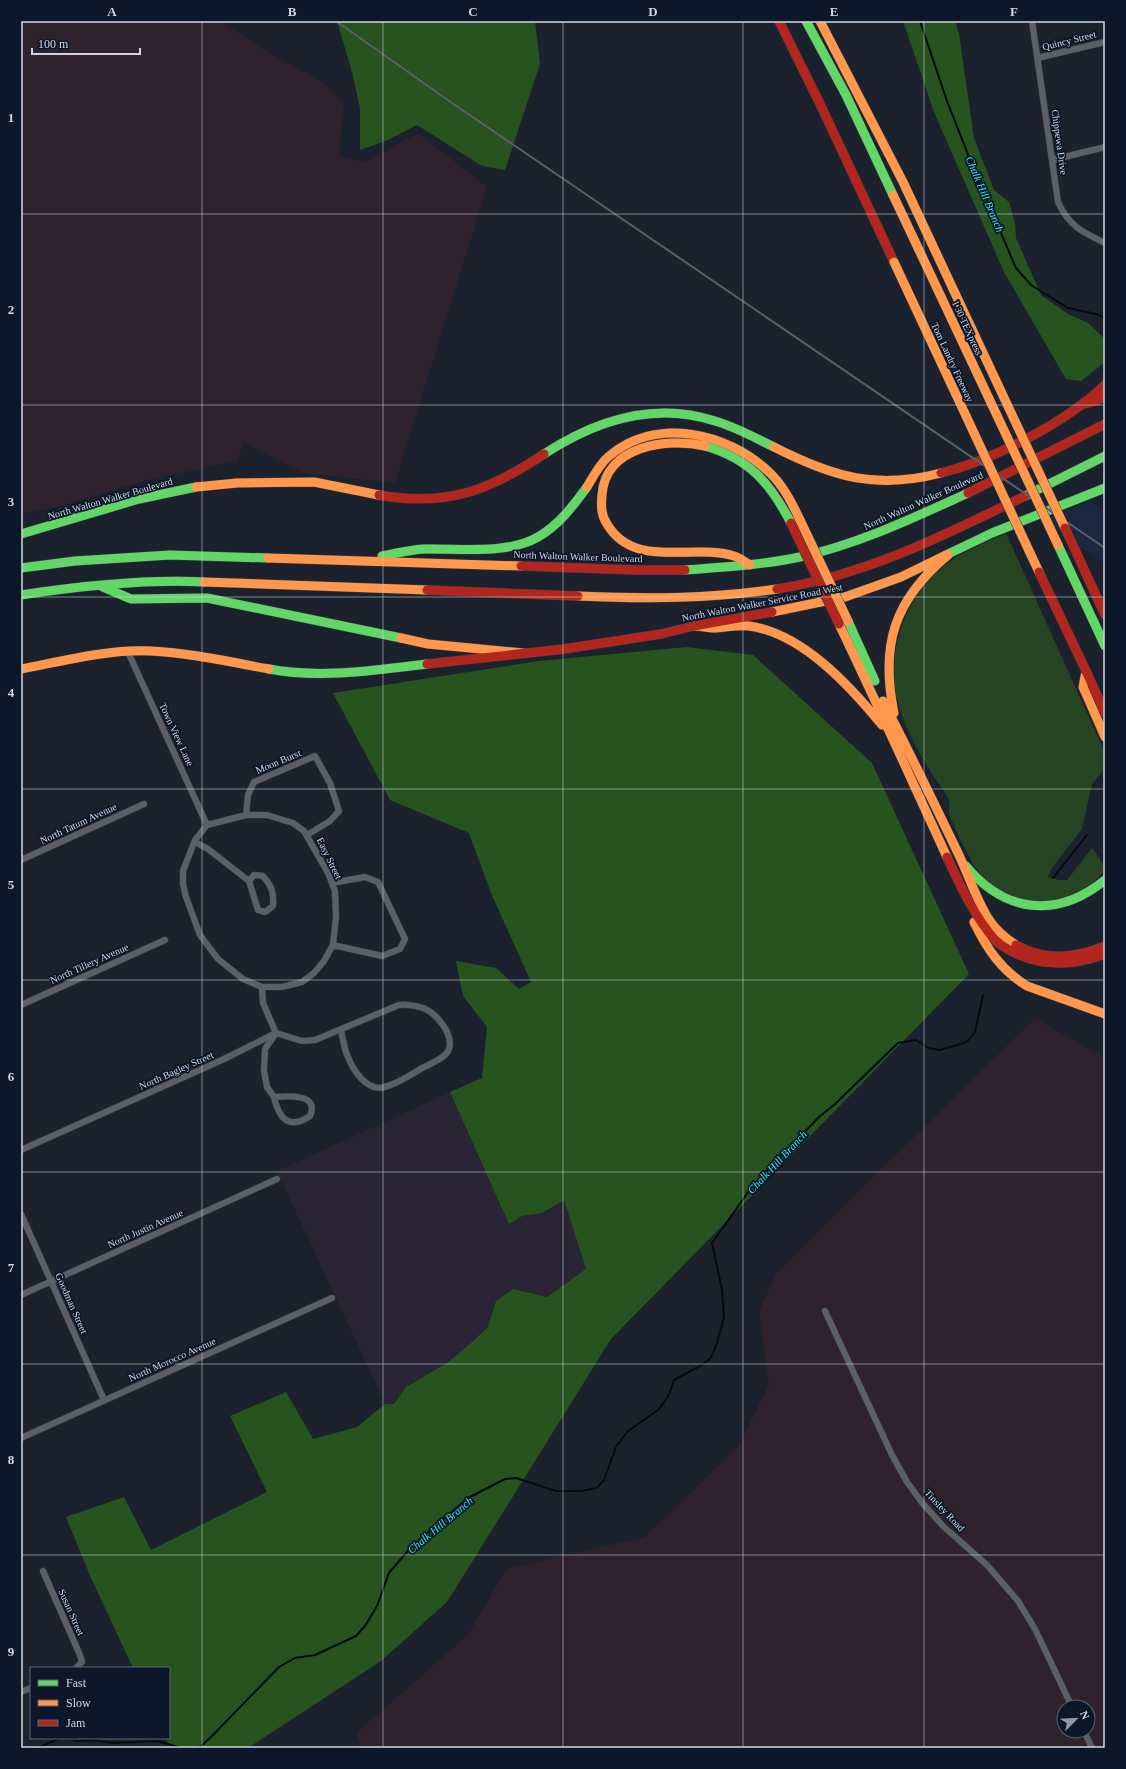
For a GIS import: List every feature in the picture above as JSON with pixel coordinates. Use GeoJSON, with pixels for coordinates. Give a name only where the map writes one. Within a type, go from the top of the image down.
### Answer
{"type":"FeatureCollection","features":[{"type":"Feature","properties":{"kind":"main road","name":"Tom Landry Freeway"},"geometry":{"type":"LineString","coordinates":[[779,21],[822,108],[1105,713]]}},
{"type":"Feature","properties":{"kind":"main road","name":"I 30 TEXpress"},"geometry":{"type":"LineString","coordinates":[[806,21],[846,95],[1105,646]]}},
{"type":"Feature","properties":{"kind":"main road"},"geometry":{"type":"LineString","coordinates":[[820,21],[896,169],[932,244],[1105,615]]}},
{"type":"Feature","properties":{"kind":"main road","name":"North Walton Walker Boulevard"},"geometry":{"type":"LineString","coordinates":[[21,534],[185,488],[237,483],[314,482],[397,498],[410,499],[460,495],[484,488],[506,478],[569,438],[600,423],[624,416],[648,412],[672,411],[720,421],[820,468],[842,475],[868,480],[891,482],[916,480],[941,475],[964,467],[1041,430],[1064,418],[1084,404],[1105,385]]}},
{"type":"Feature","properties":{"kind":"main road"},"geometry":{"type":"LineString","coordinates":[[1084,404],[1096,401],[1105,396]]}},
{"type":"Feature","properties":{"kind":"main road","name":"North Walton Walker Boulevard"},"geometry":{"type":"LineString","coordinates":[[21,568],[75,561],[170,555],[637,570],[683,570],[750,566],[800,557],[846,544],[891,528],[986,485],[1105,424]]}},
{"type":"Feature","properties":{"kind":"main road"},"geometry":{"type":"LineString","coordinates":[[362,560],[413,550],[510,547],[525,544],[554,527],[568,513],[606,459],[620,447],[636,440],[668,433],[705,435],[724,442],[745,453],[765,468],[782,487],[792,503],[795,522],[839,624],[880,709],[889,733],[952,868],[983,926],[997,942],[1010,951],[1034,961],[1062,964],[1087,961],[1105,954]]}},
{"type":"Feature","properties":{"kind":"main road"},"geometry":{"type":"LineString","coordinates":[[750,566],[735,556],[656,551],[640,549],[625,544],[615,536],[607,525],[602,513],[600,494],[607,473],[626,455],[654,445],[671,442],[691,443],[727,453],[744,462],[758,474],[771,488],[795,522],[848,621],[886,706],[962,862],[973,891],[995,929],[1007,939],[1020,946],[1043,954],[1062,957],[1084,954],[1105,946]]}},
{"type":"Feature","properties":{"kind":"main road"},"geometry":{"type":"LineString","coordinates":[[21,595],[81,586],[186,581],[631,598],[682,598],[736,595],[788,587],[836,576],[889,558],[937,539],[1105,456]]}},
{"type":"Feature","properties":{"kind":"main road","name":"North Walton Walker Service Road West"},"geometry":{"type":"LineString","coordinates":[[523,653],[612,642],[661,634],[694,626],[845,597],[901,577],[1032,516],[1105,488]]}},
{"type":"Feature","properties":{"kind":"main road"},"geometry":{"type":"LineString","coordinates":[[898,729],[889,690],[890,647],[894,629],[898,616],[915,586],[948,555]]}},
{"type":"Feature","properties":{"kind":"main road"},"geometry":{"type":"LineString","coordinates":[[101,586],[131,599],[207,598],[428,644],[523,653]]}},
{"type":"Feature","properties":{"kind":"main road"},"geometry":{"type":"LineString","coordinates":[[694,626],[711,628],[749,626],[777,634],[790,641],[850,687],[863,700],[889,733]]}},
{"type":"Feature","properties":{"kind":"main road"},"geometry":{"type":"LineString","coordinates":[[21,669],[90,656],[151,651],[176,653],[290,673],[331,674],[523,653]]}},
{"type":"Feature","properties":{"kind":"main road"},"geometry":{"type":"LineString","coordinates":[[1086,671],[1082,687],[1105,737]]}},
{"type":"Feature","properties":{"kind":"main road"},"geometry":{"type":"LineString","coordinates":[[962,862],[983,884],[999,895],[1015,902],[1030,905],[1062,904],[1090,892],[1105,880]]}},
{"type":"Feature","properties":{"kind":"main road"},"geometry":{"type":"LineString","coordinates":[[952,868],[962,895],[986,948],[1004,971],[1027,986],[1105,1014]]}},
{"type":"Feature","properties":{"kind":"street","name":"Chippewa Drive"},"geometry":{"type":"LineString","coordinates":[[1032,21],[1058,202],[1064,215],[1082,232],[1105,243]]}},
{"type":"Feature","properties":{"kind":"street","name":"Quincy Street"},"geometry":{"type":"LineString","coordinates":[[1037,58],[1105,42]]}},
{"type":"Feature","properties":{"kind":"street"},"geometry":{"type":"LineString","coordinates":[[1052,160],[1105,147]]}},
{"type":"Feature","properties":{"kind":"street","name":"Town View Lane"},"geometry":{"type":"LineString","coordinates":[[128,652],[207,825]]}},
{"type":"Feature","properties":{"kind":"street","name":"Moon Burst"},"geometry":{"type":"LineString","coordinates":[[246,815],[248,795],[254,782],[315,756],[330,783],[339,811],[330,821],[307,835]]}},
{"type":"Feature","properties":{"kind":"street","name":"North Tatum Avenue"},"geometry":{"type":"LineString","coordinates":[[21,860],[144,804]]}},
{"type":"Feature","properties":{"kind":"street","name":"Easy Street"},"geometry":{"type":"LineString","coordinates":[[246,815],[267,815],[293,823],[307,835],[328,873],[337,904],[332,945],[324,961],[314,973],[302,982],[282,987],[262,988],[243,979],[218,959],[200,935],[186,897],[183,884],[184,871],[195,842],[207,825],[246,815]]}},
{"type":"Feature","properties":{"kind":"street"},"geometry":{"type":"LineString","coordinates":[[195,842],[208,849],[249,881],[258,910],[265,912],[273,906],[274,893],[263,876],[254,875],[249,881]]}},
{"type":"Feature","properties":{"kind":"street"},"geometry":{"type":"LineString","coordinates":[[332,883],[365,877],[378,882],[405,939],[400,949],[382,956],[332,945]]}},
{"type":"Feature","properties":{"kind":"street","name":"North Tillery Avenue"},"geometry":{"type":"LineString","coordinates":[[21,1004],[165,940]]}},
{"type":"Feature","properties":{"kind":"street"},"geometry":{"type":"LineString","coordinates":[[262,988],[263,1003],[276,1033],[302,1041],[315,1040],[399,1004],[411,1004],[423,1008],[436,1017],[448,1035],[450,1047],[448,1052],[442,1057],[410,1075],[384,1088],[375,1087],[359,1076],[347,1056],[341,1030]]}},
{"type":"Feature","properties":{"kind":"street"},"geometry":{"type":"LineString","coordinates":[[274,1097],[304,1097],[312,1107],[310,1116],[300,1122],[289,1122],[283,1119],[277,1110],[274,1097],[267,1087],[264,1071],[265,1050],[276,1033]]}},
{"type":"Feature","properties":{"kind":"street","name":"North Bagley Street"},"geometry":{"type":"LineString","coordinates":[[21,1150],[222,1060],[276,1033]]}},
{"type":"Feature","properties":{"kind":"street","name":"North Justin Avenue"},"geometry":{"type":"LineString","coordinates":[[21,1295],[277,1179]]}},
{"type":"Feature","properties":{"kind":"street","name":"Goodman Street"},"geometry":{"type":"LineString","coordinates":[[21,1214],[104,1400]]}},
{"type":"Feature","properties":{"kind":"street","name":"North Morocco Avenue"},"geometry":{"type":"LineString","coordinates":[[21,1438],[332,1298]]}},
{"type":"Feature","properties":{"kind":"street","name":"Tinsley Road"},"geometry":{"type":"LineString","coordinates":[[825,1311],[892,1456],[908,1482],[923,1504],[944,1527],[987,1565],[1018,1601],[1035,1630],[1068,1699]]}},
{"type":"Feature","properties":{"kind":"street","name":"Susan Street"},"geometry":{"type":"LineString","coordinates":[[43,1571],[80,1655],[82,1662],[77,1667]]}},
{"type":"Feature","properties":{"kind":"shaded area"},"geometry":{"type":"Polygon","coordinates":[[[21,21],[219,21],[282,60],[323,82],[344,103],[339,156],[365,162],[418,133],[487,187],[395,483],[304,473],[244,443],[237,461],[151,479],[57,507],[21,514],[21,21]]]}},
{"type":"Feature","properties":{"kind":"shaded area"},"geometry":{"type":"Polygon","coordinates":[[[1090,501],[1105,512],[1105,564],[1043,521],[1090,501]]]}},
{"type":"Feature","properties":{"kind":"shaded area"},"geometry":{"type":"Polygon","coordinates":[[[1035,1018],[1105,1058],[1105,1748],[362,1748],[356,1733],[468,1635],[506,1569],[645,1537],[738,1447],[769,1385],[759,1312],[776,1273],[1035,1018]]]}},
{"type":"Feature","properties":{"kind":"shaded area"},"geometry":{"type":"Polygon","coordinates":[[[450,1092],[509,1223],[522,1216],[542,1213],[564,1199],[586,1269],[547,1297],[513,1289],[496,1301],[488,1327],[470,1344],[447,1363],[406,1387],[394,1404],[385,1404],[277,1171],[450,1092]]]}},
{"type":"Feature","properties":{"kind":"green space"},"geometry":{"type":"Polygon","coordinates":[[[337,21],[535,21],[540,64],[505,170],[482,166],[417,125],[388,140],[360,150],[360,108],[352,72],[337,21]]]}},
{"type":"Feature","properties":{"kind":"green space"},"geometry":{"type":"Polygon","coordinates":[[[903,21],[955,21],[959,34],[974,138],[994,190],[1009,202],[1015,223],[1016,238],[1041,295],[1068,314],[1088,323],[1105,339],[1105,362],[1081,381],[1066,379],[1004,272],[934,112],[903,21]]]}},
{"type":"Feature","properties":{"kind":"green space"},"geometry":{"type":"Polygon","coordinates":[[[1006,533],[1105,753],[1105,768],[1092,784],[1082,829],[1052,868],[1048,877],[1059,880],[1067,880],[1092,848],[1105,867],[1105,870],[1091,884],[1075,894],[1057,899],[1039,901],[1021,899],[1004,892],[988,882],[975,867],[960,840],[950,817],[949,800],[911,738],[902,716],[896,695],[894,673],[896,651],[901,629],[909,609],[921,590],[935,574],[952,560],[971,549],[1006,533]]]}},
{"type":"Feature","properties":{"kind":"green space"},"geometry":{"type":"Polygon","coordinates":[[[686,647],[753,655],[872,763],[969,974],[611,1339],[447,1602],[381,1661],[248,1748],[170,1748],[166,1739],[170,1739],[170,1667],[133,1667],[91,1578],[66,1517],[124,1497],[151,1550],[267,1492],[230,1416],[286,1392],[313,1439],[357,1427],[385,1404],[394,1404],[406,1387],[447,1363],[470,1344],[488,1327],[496,1301],[513,1289],[547,1297],[586,1269],[564,1200],[542,1213],[522,1216],[509,1224],[450,1092],[482,1078],[487,1027],[463,996],[456,961],[496,968],[519,989],[531,982],[491,893],[469,833],[390,800],[333,693],[539,661],[686,647]]]}},
{"type":"Feature","properties":{"kind":"waterway","name":"Chalk Hill Branch"},"geometry":{"type":"LineString","coordinates":[[920,21],[947,101],[976,175],[1016,268],[1031,285],[1068,308],[1096,314],[1105,318]]}},
{"type":"Feature","properties":{"kind":"waterway","name":"Chalk Hill Branch"},"geometry":{"type":"LineString","coordinates":[[1053,878],[1087,835]]}},
{"type":"Feature","properties":{"kind":"waterway","name":"Chalk Hill Branch"},"geometry":{"type":"LineString","coordinates":[[196,1748],[200,1747],[211,1737],[279,1667],[295,1658],[315,1655],[356,1636],[365,1626],[377,1606],[389,1573],[412,1546],[468,1498],[505,1479],[516,1478],[556,1491],[581,1491],[597,1488],[604,1480],[616,1447],[627,1432],[659,1409],[669,1395],[674,1380],[700,1366],[711,1358],[724,1317],[722,1290],[712,1243],[754,1184],[819,1117],[835,1104],[898,1043],[916,1040],[928,1048],[940,1050],[967,1042],[975,1032],[983,995]]}},
{"type":"Feature","properties":{"kind":"waterway","name":"Chalk Hill Branch"},"geometry":{"type":"LineString","coordinates":[[38,1748],[58,1739]]}},
{"type":"Feature","properties":{"kind":"waterway","name":"Chalk Hill Branch"},"geometry":{"type":"LineString","coordinates":[[71,1739],[76,1741],[94,1740],[113,1743],[158,1741],[181,1748]]}},
{"type":"Feature","properties":{"kind":"railway"},"geometry":{"type":"LineString","coordinates":[[336,21],[452,103],[1105,548]]}},
{"type":"Feature","properties":{"kind":"traffic: fast"},"geometry":{"type":"LineString","coordinates":[[806,21],[846,95],[893,195]]}},
{"type":"Feature","properties":{"kind":"traffic: fast"},"geometry":{"type":"LineString","coordinates":[[544,454],[564,442],[605,423],[626,417],[670,413],[692,415],[723,423],[774,447]]}},
{"type":"Feature","properties":{"kind":"traffic: fast"},"geometry":{"type":"LineString","coordinates":[[705,446],[721,451],[757,474],[775,496],[791,523]]}},
{"type":"Feature","properties":{"kind":"traffic: fast"},"geometry":{"type":"LineString","coordinates":[[1025,496],[1105,456]]}},
{"type":"Feature","properties":{"kind":"traffic: fast"},"geometry":{"type":"LineString","coordinates":[[21,534],[139,499],[196,487]]}},
{"type":"Feature","properties":{"kind":"traffic: fast"},"geometry":{"type":"LineString","coordinates":[[382,556],[424,549],[467,550],[498,548],[526,543],[553,527],[571,508],[587,487]]}},
{"type":"Feature","properties":{"kind":"traffic: fast"},"geometry":{"type":"LineString","coordinates":[[946,555],[992,533],[1105,488]]}},
{"type":"Feature","properties":{"kind":"traffic: fast"},"geometry":{"type":"LineString","coordinates":[[685,570],[771,562],[822,552],[886,530],[968,493]]}},
{"type":"Feature","properties":{"kind":"traffic: fast"},"geometry":{"type":"LineString","coordinates":[[1058,545],[1105,646]]}},
{"type":"Feature","properties":{"kind":"traffic: fast"},"geometry":{"type":"LineString","coordinates":[[21,568],[75,561],[170,555],[268,558]]}},
{"type":"Feature","properties":{"kind":"traffic: fast"},"geometry":{"type":"LineString","coordinates":[[21,595],[135,582],[204,582]]}},
{"type":"Feature","properties":{"kind":"traffic: fast"},"geometry":{"type":"LineString","coordinates":[[103,587],[131,599],[207,598],[401,638]]}},
{"type":"Feature","properties":{"kind":"traffic: fast"},"geometry":{"type":"LineString","coordinates":[[848,621],[875,681]]}},
{"type":"Feature","properties":{"kind":"traffic: fast"},"geometry":{"type":"LineString","coordinates":[[269,669],[289,672],[329,673],[368,671],[427,664]]}},
{"type":"Feature","properties":{"kind":"traffic: fast"},"geometry":{"type":"LineString","coordinates":[[966,866],[981,882],[997,894],[1014,901],[1032,905],[1050,905],[1069,901],[1087,893],[1105,880]]}},
{"type":"Feature","properties":{"kind":"traffic: slow"},"geometry":{"type":"LineString","coordinates":[[820,21],[903,182],[932,244]]}},
{"type":"Feature","properties":{"kind":"traffic: slow"},"geometry":{"type":"LineString","coordinates":[[893,195],[919,250]]}},
{"type":"Feature","properties":{"kind":"traffic: slow"},"geometry":{"type":"LineString","coordinates":[[932,244],[1065,528]]}},
{"type":"Feature","properties":{"kind":"traffic: slow"},"geometry":{"type":"LineString","coordinates":[[919,250],[1058,545]]}},
{"type":"Feature","properties":{"kind":"traffic: slow"},"geometry":{"type":"LineString","coordinates":[[894,262],[1039,572]]}},
{"type":"Feature","properties":{"kind":"traffic: slow"},"geometry":{"type":"LineString","coordinates":[[587,487],[596,471],[605,460],[627,444],[647,436],[669,433],[690,434],[712,439],[733,447],[752,458],[769,472],[783,488],[800,520]]}},
{"type":"Feature","properties":{"kind":"traffic: slow"},"geometry":{"type":"LineString","coordinates":[[705,446],[673,443],[657,445],[640,449],[626,456],[614,465],[606,478],[602,495],[602,510],[604,517],[607,524],[619,538],[633,547],[649,551],[718,553],[734,556],[750,565]]}},
{"type":"Feature","properties":{"kind":"traffic: slow"},"geometry":{"type":"LineString","coordinates":[[774,447],[816,466],[855,478],[896,480],[918,478],[941,473]]}},
{"type":"Feature","properties":{"kind":"traffic: slow"},"geometry":{"type":"LineString","coordinates":[[196,487],[237,483],[314,482],[379,495]]}},
{"type":"Feature","properties":{"kind":"traffic: slow"},"geometry":{"type":"LineString","coordinates":[[800,520],[848,621]]}},
{"type":"Feature","properties":{"kind":"traffic: slow"},"geometry":{"type":"LineString","coordinates":[[772,612],[845,597],[901,577],[946,555]]}},
{"type":"Feature","properties":{"kind":"traffic: slow"},"geometry":{"type":"LineString","coordinates":[[894,713],[890,689],[889,666],[891,645],[896,625],[903,607],[915,589],[948,555]]}},
{"type":"Feature","properties":{"kind":"traffic: slow"},"geometry":{"type":"LineString","coordinates":[[268,558],[521,566]]}},
{"type":"Feature","properties":{"kind":"traffic: slow"},"geometry":{"type":"LineString","coordinates":[[204,582],[427,590]]}},
{"type":"Feature","properties":{"kind":"traffic: slow"},"geometry":{"type":"LineString","coordinates":[[578,596],[628,598],[678,597],[727,595],[777,589]]}},
{"type":"Feature","properties":{"kind":"traffic: slow"},"geometry":{"type":"LineString","coordinates":[[839,624],[947,857]]}},
{"type":"Feature","properties":{"kind":"traffic: slow"},"geometry":{"type":"LineString","coordinates":[[694,626],[715,628],[749,626],[769,631],[788,639],[806,650],[840,678],[882,725]]}},
{"type":"Feature","properties":{"kind":"traffic: slow"},"geometry":{"type":"LineString","coordinates":[[401,638],[428,644],[523,653]]}},
{"type":"Feature","properties":{"kind":"traffic: slow"},"geometry":{"type":"LineString","coordinates":[[21,669],[86,656],[135,651],[181,654],[269,669]]}},
{"type":"Feature","properties":{"kind":"traffic: slow"},"geometry":{"type":"LineString","coordinates":[[1086,671],[1083,687],[1105,737]]}},
{"type":"Feature","properties":{"kind":"traffic: slow"},"geometry":{"type":"LineString","coordinates":[[883,701],[912,757],[961,859],[983,910],[997,930],[1016,945]]}},
{"type":"Feature","properties":{"kind":"traffic: slow"},"geometry":{"type":"LineString","coordinates":[[974,922],[984,941],[1002,966],[1018,980],[1027,986],[1105,1014]]}},
{"type":"Feature","properties":{"kind":"traffic: jam"},"geometry":{"type":"LineString","coordinates":[[779,21],[822,108],[894,262]]}},
{"type":"Feature","properties":{"kind":"traffic: jam"},"geometry":{"type":"LineString","coordinates":[[941,473],[984,459],[1028,438],[1070,413],[1105,385]]}},
{"type":"Feature","properties":{"kind":"traffic: jam"},"geometry":{"type":"LineString","coordinates":[[1084,404],[1096,401],[1105,396]]}},
{"type":"Feature","properties":{"kind":"traffic: jam"},"geometry":{"type":"LineString","coordinates":[[968,493],[1105,424]]}},
{"type":"Feature","properties":{"kind":"traffic: jam"},"geometry":{"type":"LineString","coordinates":[[379,495],[425,499],[466,493],[504,478],[544,454]]}},
{"type":"Feature","properties":{"kind":"traffic: jam"},"geometry":{"type":"LineString","coordinates":[[777,589],[810,583],[873,564],[935,539],[1025,496]]}},
{"type":"Feature","properties":{"kind":"traffic: jam"},"geometry":{"type":"LineString","coordinates":[[791,523],[839,624]]}},
{"type":"Feature","properties":{"kind":"traffic: jam"},"geometry":{"type":"LineString","coordinates":[[1065,528],[1105,615]]}},
{"type":"Feature","properties":{"kind":"traffic: jam"},"geometry":{"type":"LineString","coordinates":[[521,566],[685,570]]}},
{"type":"Feature","properties":{"kind":"traffic: jam"},"geometry":{"type":"LineString","coordinates":[[1039,572],[1086,671]]}},
{"type":"Feature","properties":{"kind":"traffic: jam"},"geometry":{"type":"LineString","coordinates":[[427,590],[578,596]]}},
{"type":"Feature","properties":{"kind":"traffic: jam"},"geometry":{"type":"LineString","coordinates":[[427,664],[564,649],[661,634],[694,626],[772,612]]}},
{"type":"Feature","properties":{"kind":"traffic: jam"},"geometry":{"type":"LineString","coordinates":[[1086,671],[1105,713]]}},
{"type":"Feature","properties":{"kind":"traffic: jam"},"geometry":{"type":"LineString","coordinates":[[947,857],[975,912],[996,941],[1004,947],[1030,959],[1051,963],[1073,962],[1094,958],[1105,954]]}},
{"type":"Feature","properties":{"kind":"traffic: jam"},"geometry":{"type":"LineString","coordinates":[[1016,945],[1038,954],[1049,956],[1083,953],[1105,946]]}}]}
